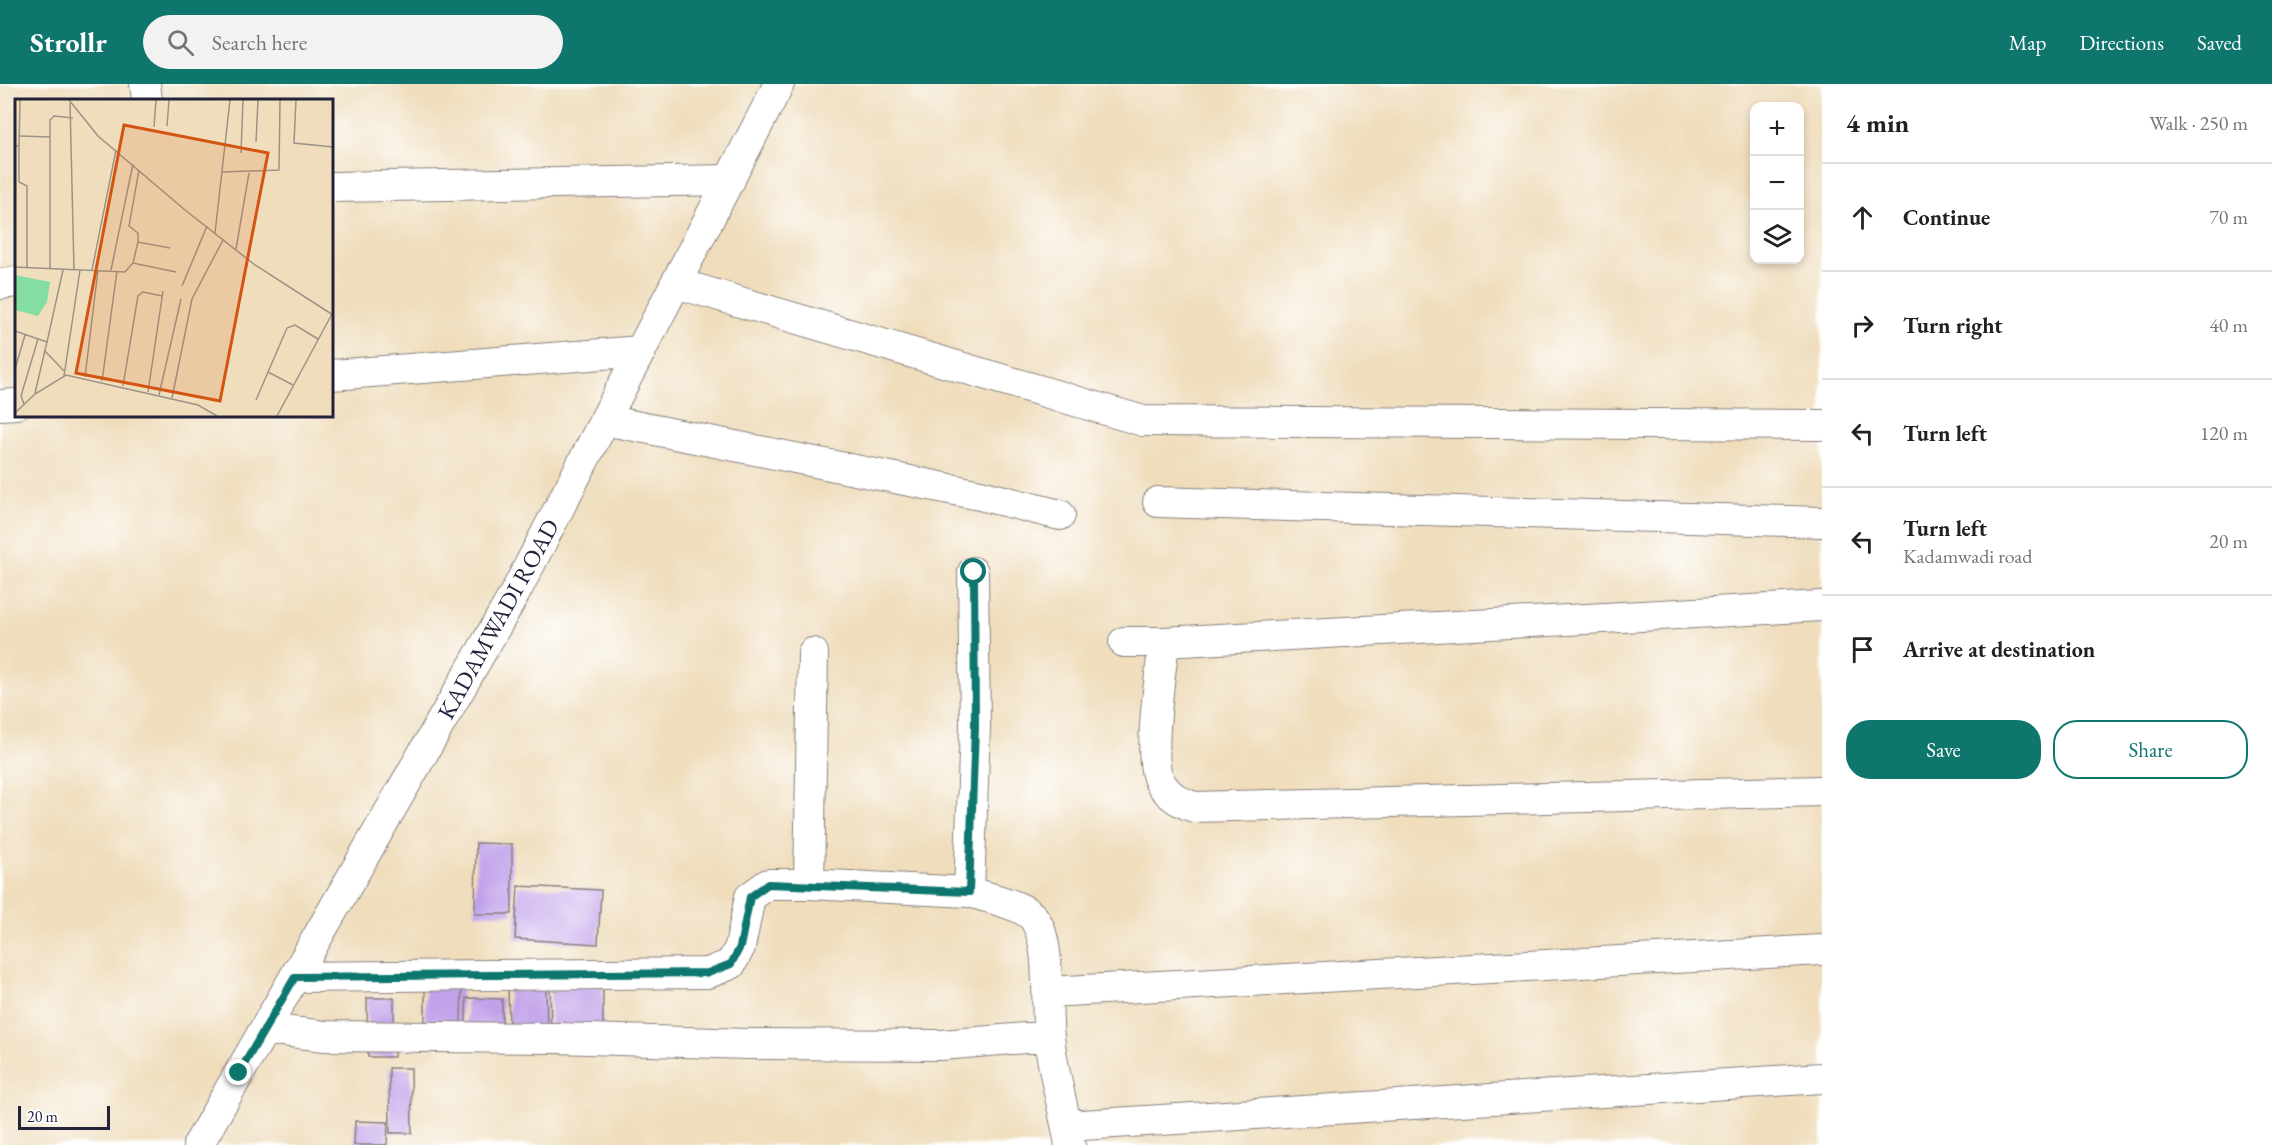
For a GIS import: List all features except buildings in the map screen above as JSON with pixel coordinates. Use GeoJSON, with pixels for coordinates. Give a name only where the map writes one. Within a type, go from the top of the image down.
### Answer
{"type":"FeatureCollection","features":[{"type":"Feature","properties":{"kind":"street"},"geometry":{"type":"LineString","coordinates":[[145,84],[147,99]]}},
{"type":"Feature","properties":{"kind":"street","name":"KADAMWADI ROAD"},"geometry":{"type":"LineString","coordinates":[[198,1145],[515,593],[779,84]]}},
{"type":"Feature","properties":{"kind":"street"},"geometry":{"type":"LineString","coordinates":[[333,187],[730,180]]}},
{"type":"Feature","properties":{"kind":"street"},"geometry":{"type":"LineString","coordinates":[[0,284],[15,282]]}},
{"type":"Feature","properties":{"kind":"street"},"geometry":{"type":"LineString","coordinates":[[676,283],[1143,422],[1822,425]]}},
{"type":"Feature","properties":{"kind":"street"},"geometry":{"type":"LineString","coordinates":[[333,375],[641,351]]}},
{"type":"Feature","properties":{"kind":"street"},"geometry":{"type":"LineString","coordinates":[[0,405],[15,404]]}},
{"type":"Feature","properties":{"kind":"street"},"geometry":{"type":"LineString","coordinates":[[605,420],[980,495],[1060,515]]}},
{"type":"Feature","properties":{"kind":"street"},"geometry":{"type":"LineString","coordinates":[[1158,502],[1822,522]]}},
{"type":"Feature","properties":{"kind":"street"},"geometry":{"type":"LineString","coordinates":[[969,892],[975,727],[974,572]]}},
{"type":"Feature","properties":{"kind":"street"},"geometry":{"type":"LineString","coordinates":[[1124,642],[1164,642],[1822,606]]}},
{"type":"Feature","properties":{"kind":"street"},"geometry":{"type":"LineString","coordinates":[[1164,642],[1154,742],[1158,779],[1175,800],[1194,807],[1822,791]]}},
{"type":"Feature","properties":{"kind":"street"},"geometry":{"type":"LineString","coordinates":[[809,884],[813,653]]}},
{"type":"Feature","properties":{"kind":"street"},"geometry":{"type":"LineString","coordinates":[[295,977],[708,973],[731,964],[740,947],[750,897],[768,884],[969,892],[1024,910],[1035,918],[1042,934],[1048,992],[1049,1036],[1068,1136],[1822,1078]]}},
{"type":"Feature","properties":{"kind":"street"},"geometry":{"type":"LineString","coordinates":[[1048,992],[1822,950]]}},
{"type":"Feature","properties":{"kind":"street"},"geometry":{"type":"LineString","coordinates":[[265,1029],[325,1036],[942,1046],[1049,1036]]}},
{"type":"Feature","properties":{"kind":"route"},"geometry":{"type":"LineString","coordinates":[[239,1073],[295,977],[708,973],[731,964],[740,947],[750,897],[768,884],[969,892],[975,727],[974,572]]}}]}
